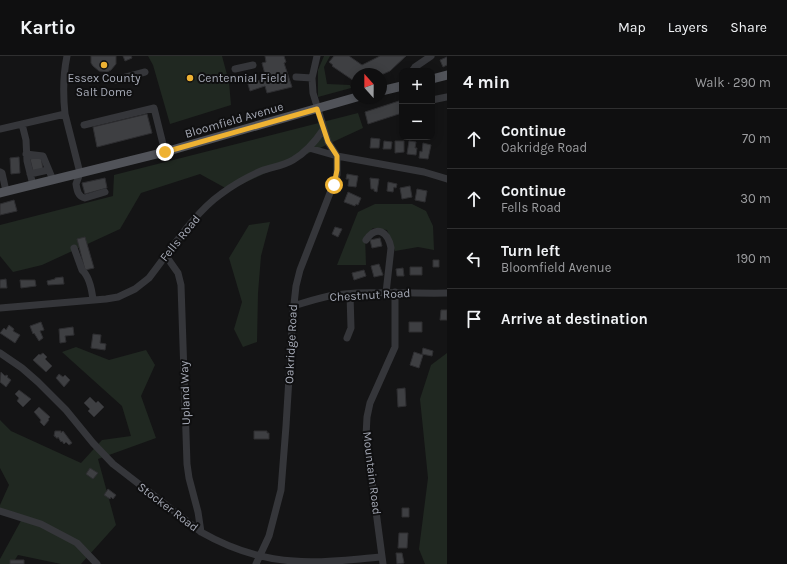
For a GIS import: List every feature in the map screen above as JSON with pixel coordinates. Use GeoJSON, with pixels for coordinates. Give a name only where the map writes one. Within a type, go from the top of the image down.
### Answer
{"type":"FeatureCollection","features":[{"type":"Feature","properties":{"kind":"main road"},"geometry":{"type":"LineString","coordinates":[[435,78],[447,75]]}},
{"type":"Feature","properties":{"kind":"main road"},"geometry":{"type":"LineString","coordinates":[[387,90],[399,87]]}},
{"type":"Feature","properties":{"kind":"main road","name":"Bloomfield Avenue"},"geometry":{"type":"LineString","coordinates":[[3,192],[165,152],[351,99]]}},
{"type":"Feature","properties":{"kind":"street"},"geometry":{"type":"LineString","coordinates":[[67,56],[64,82],[65,114],[80,173],[76,184],[79,195],[82,198],[85,198],[105,192]]}},
{"type":"Feature","properties":{"kind":"street"},"geometry":{"type":"LineString","coordinates":[[316,56],[312,78],[313,93],[323,130],[328,142],[337,156]]}},
{"type":"Feature","properties":{"kind":"street"},"geometry":{"type":"LineString","coordinates":[[414,68],[431,56]]}},
{"type":"Feature","properties":{"kind":"street"},"geometry":{"type":"LineString","coordinates":[[235,70],[253,64]]}},
{"type":"Feature","properties":{"kind":"street"},"geometry":{"type":"LineString","coordinates":[[115,80],[145,72]]}},
{"type":"Feature","properties":{"kind":"street"},"geometry":{"type":"LineString","coordinates":[[296,77],[312,78]]}},
{"type":"Feature","properties":{"kind":"street"},"geometry":{"type":"LineString","coordinates":[[435,99],[447,97]]}},
{"type":"Feature","properties":{"kind":"street"},"geometry":{"type":"LineString","coordinates":[[84,125],[154,108],[165,152]]}},
{"type":"Feature","properties":{"kind":"street"},"geometry":{"type":"LineString","coordinates":[[0,129],[65,114]]}},
{"type":"Feature","properties":{"kind":"street"},"geometry":{"type":"LineString","coordinates":[[22,124],[26,140],[26,154],[33,185]]}},
{"type":"Feature","properties":{"kind":"street","name":"Fells Road"},"geometry":{"type":"LineString","coordinates":[[0,308],[118,297],[135,289],[149,278],[200,213],[220,194],[255,174],[293,160],[309,148],[323,130]]}},
{"type":"Feature","properties":{"kind":"street"},"geometry":{"type":"LineString","coordinates":[[309,148],[337,156],[424,172],[447,179]]}},
{"type":"Feature","properties":{"kind":"street"},"geometry":{"type":"LineString","coordinates":[[26,154],[43,156],[53,180]]}},
{"type":"Feature","properties":{"kind":"street","name":"Oakridge Road"},"geometry":{"type":"LineString","coordinates":[[256,564],[271,531],[281,490],[293,306],[296,286],[300,270],[336,180],[337,156]]}},
{"type":"Feature","properties":{"kind":"street"},"geometry":{"type":"LineString","coordinates":[[30,174],[48,170]]}},
{"type":"Feature","properties":{"kind":"street"},"geometry":{"type":"LineString","coordinates":[[0,172],[2,173],[3,192]]}},
{"type":"Feature","properties":{"kind":"street"},"geometry":{"type":"LineString","coordinates":[[366,240],[370,235],[378,230],[385,234],[390,242],[391,248],[386,293]]}},
{"type":"Feature","properties":{"kind":"street"},"geometry":{"type":"LineString","coordinates":[[74,248],[82,270],[85,272],[92,289],[93,300]]}},
{"type":"Feature","properties":{"kind":"street","name":"Upland Way"},"geometry":{"type":"LineString","coordinates":[[166,256],[176,270],[181,285],[187,464],[201,532]]}},
{"type":"Feature","properties":{"kind":"street","name":"Chestnut Road"},"geometry":{"type":"LineString","coordinates":[[293,306],[320,298],[350,294],[394,292],[447,293]]}},
{"type":"Feature","properties":{"kind":"street","name":"Mountain Road"},"geometry":{"type":"LineString","coordinates":[[383,560],[366,436],[366,423],[370,404],[395,347],[394,292]]}},
{"type":"Feature","properties":{"kind":"street"},"geometry":{"type":"LineString","coordinates":[[347,338],[351,328],[350,294]]}},
{"type":"Feature","properties":{"kind":"street","name":"Stocker Road"},"geometry":{"type":"LineString","coordinates":[[0,352],[22,368],[43,387],[66,410],[93,443],[113,464],[201,532],[214,540],[249,554],[293,561],[383,560]]}},
{"type":"Feature","properties":{"kind":"street"},"geometry":{"type":"LineString","coordinates":[[0,510],[41,524],[77,543],[97,564]]}},
{"type":"Feature","properties":{"kind":"shaded area","name":"Centennial Field"},"geometry":{"type":"Polygon","coordinates":[[[148,56],[222,56],[229,82],[231,105],[170,124],[153,65],[148,56]]]}},
{"type":"Feature","properties":{"kind":"shaded area"},"geometry":{"type":"Polygon","coordinates":[[[324,56],[330,56],[324,67],[327,84],[350,85],[351,88],[318,97],[318,70],[324,56]]]}},
{"type":"Feature","properties":{"kind":"shaded area"},"geometry":{"type":"Polygon","coordinates":[[[358,113],[363,128],[229,190],[200,174],[141,193],[120,229],[42,265],[13,272],[0,256],[0,225],[113,196],[114,175],[358,113]]]}},
{"type":"Feature","properties":{"kind":"shaded area"},"geometry":{"type":"Polygon","coordinates":[[[375,204],[412,204],[426,211],[433,226],[434,250],[418,247],[395,251],[387,230],[373,228],[365,236],[366,265],[337,265],[358,212],[375,204]]]}},
{"type":"Feature","properties":{"kind":"shaded area"},"geometry":{"type":"Polygon","coordinates":[[[270,222],[261,256],[258,293],[257,342],[243,347],[234,329],[242,302],[229,258],[249,225],[270,222]]]}},
{"type":"Feature","properties":{"kind":"shaded area"},"geometry":{"type":"Polygon","coordinates":[[[76,347],[109,360],[146,350],[155,365],[141,396],[156,438],[98,459],[116,525],[81,564],[61,564],[18,555],[12,564],[0,564],[0,559],[23,517],[0,510],[0,505],[9,485],[0,468],[0,420],[11,431],[81,463],[102,440],[131,436],[122,406],[62,352],[76,347]]]}},
{"type":"Feature","properties":{"kind":"shaded area"},"geometry":{"type":"Polygon","coordinates":[[[447,353],[447,564],[425,564],[419,549],[428,478],[420,399],[431,365],[447,353]]]}},
{"type":"Feature","properties":{"kind":"building","name":"Essex County Salt Dome"},"geometry":{"type":"Polygon","coordinates":[[[91,56],[116,56],[116,64],[107,72],[99,71],[91,63],[91,56]]]}},
{"type":"Feature","properties":{"kind":"building"},"geometry":{"type":"Polygon","coordinates":[[[123,56],[131,56],[132,58],[125,61],[123,56]]]}},
{"type":"Feature","properties":{"kind":"building"},"geometry":{"type":"Polygon","coordinates":[[[265,56],[284,56],[286,62],[284,63],[292,87],[267,93],[265,86],[250,91],[248,84],[266,78],[262,63],[266,62],[265,56]]]}},
{"type":"Feature","properties":{"kind":"building"},"geometry":{"type":"Polygon","coordinates":[[[334,56],[349,56],[362,65],[380,56],[406,56],[387,72],[387,68],[351,68],[351,79],[332,66],[333,65],[329,62],[334,56]]]}},
{"type":"Feature","properties":{"kind":"building"},"geometry":{"type":"Polygon","coordinates":[[[447,57],[447,65],[443,67],[440,60],[447,57]]]}},
{"type":"Feature","properties":{"kind":"building"},"geometry":{"type":"Polygon","coordinates":[[[399,101],[399,114],[368,124],[365,112],[399,101]]]}},
{"type":"Feature","properties":{"kind":"building"},"geometry":{"type":"Polygon","coordinates":[[[147,114],[152,133],[97,147],[93,127],[147,114]]]}},
{"type":"Feature","properties":{"kind":"building"},"geometry":{"type":"Polygon","coordinates":[[[371,138],[380,139],[379,148],[370,148],[371,138]]]}},
{"type":"Feature","properties":{"kind":"building"},"geometry":{"type":"Polygon","coordinates":[[[384,141],[392,142],[391,149],[383,149],[384,141]]]}},
{"type":"Feature","properties":{"kind":"building"},"geometry":{"type":"Polygon","coordinates":[[[395,141],[404,141],[404,152],[395,153],[395,141]]]}},
{"type":"Feature","properties":{"kind":"building"},"geometry":{"type":"Polygon","coordinates":[[[409,141],[416,142],[416,155],[407,154],[409,141]]]}},
{"type":"Feature","properties":{"kind":"building"},"geometry":{"type":"Polygon","coordinates":[[[423,143],[431,145],[428,159],[419,158],[420,151],[422,152],[423,143]]]}},
{"type":"Feature","properties":{"kind":"building"},"geometry":{"type":"Polygon","coordinates":[[[19,157],[20,173],[11,174],[10,158],[19,157]]]}},
{"type":"Feature","properties":{"kind":"building"},"geometry":{"type":"Polygon","coordinates":[[[41,157],[43,169],[33,171],[30,159],[41,157]]]}},
{"type":"Feature","properties":{"kind":"building"},"geometry":{"type":"Polygon","coordinates":[[[347,174],[358,176],[356,187],[348,186],[349,179],[346,179],[347,174]]]}},
{"type":"Feature","properties":{"kind":"building"},"geometry":{"type":"Polygon","coordinates":[[[105,178],[107,188],[85,194],[82,183],[105,178]]]}},
{"type":"Feature","properties":{"kind":"building"},"geometry":{"type":"Polygon","coordinates":[[[370,178],[379,179],[377,192],[374,191],[374,189],[371,189],[370,178]]]}},
{"type":"Feature","properties":{"kind":"building"},"geometry":{"type":"Polygon","coordinates":[[[388,182],[397,184],[396,188],[394,187],[393,192],[387,191],[388,182]]]}},
{"type":"Feature","properties":{"kind":"building"},"geometry":{"type":"Polygon","coordinates":[[[410,186],[412,197],[402,199],[400,188],[410,186]]]}},
{"type":"Feature","properties":{"kind":"building"},"geometry":{"type":"Polygon","coordinates":[[[417,189],[427,191],[425,202],[415,200],[417,189]]]}},
{"type":"Feature","properties":{"kind":"building"},"geometry":{"type":"Polygon","coordinates":[[[348,192],[361,198],[358,205],[356,204],[355,206],[344,202],[348,192]]]}},
{"type":"Feature","properties":{"kind":"building"},"geometry":{"type":"Polygon","coordinates":[[[14,200],[17,211],[0,215],[0,204],[14,200]]]}},
{"type":"Feature","properties":{"kind":"building"},"geometry":{"type":"Polygon","coordinates":[[[335,227],[342,229],[338,237],[332,234],[335,227]]]}},
{"type":"Feature","properties":{"kind":"building"},"geometry":{"type":"Polygon","coordinates":[[[85,237],[94,268],[85,270],[77,239],[85,237]]]}},
{"type":"Feature","properties":{"kind":"building"},"geometry":{"type":"Polygon","coordinates":[[[380,238],[382,246],[372,248],[370,240],[380,238]]]}},
{"type":"Feature","properties":{"kind":"building"},"geometry":{"type":"Polygon","coordinates":[[[433,260],[439,260],[439,267],[433,267],[433,260]]]}},
{"type":"Feature","properties":{"kind":"building"},"geometry":{"type":"Polygon","coordinates":[[[379,264],[383,275],[374,277],[371,266],[379,264]]]}},
{"type":"Feature","properties":{"kind":"building"},"geometry":{"type":"Polygon","coordinates":[[[410,267],[422,267],[422,275],[410,275],[410,267]]]}},
{"type":"Feature","properties":{"kind":"building"},"geometry":{"type":"Polygon","coordinates":[[[403,268],[404,276],[397,276],[396,269],[403,268]]]}},
{"type":"Feature","properties":{"kind":"building"},"geometry":{"type":"Polygon","coordinates":[[[364,270],[366,276],[354,280],[352,273],[364,270]]]}},
{"type":"Feature","properties":{"kind":"building"},"geometry":{"type":"Polygon","coordinates":[[[63,277],[64,284],[48,285],[47,281],[63,277]]]}},
{"type":"Feature","properties":{"kind":"building"},"geometry":{"type":"Polygon","coordinates":[[[6,279],[7,288],[0,288],[0,280],[6,279]]]}},
{"type":"Feature","properties":{"kind":"building"},"geometry":{"type":"Polygon","coordinates":[[[20,280],[35,280],[36,286],[21,288],[20,280]]]}},
{"type":"Feature","properties":{"kind":"building"},"geometry":{"type":"Polygon","coordinates":[[[441,310],[447,310],[447,320],[440,320],[441,310]]]}},
{"type":"Feature","properties":{"kind":"building"},"geometry":{"type":"Polygon","coordinates":[[[41,322],[44,330],[40,331],[43,338],[39,341],[34,333],[33,334],[30,326],[41,322]]]}},
{"type":"Feature","properties":{"kind":"building"},"geometry":{"type":"Polygon","coordinates":[[[409,322],[422,322],[422,332],[409,332],[409,322]]]}},
{"type":"Feature","properties":{"kind":"building"},"geometry":{"type":"Polygon","coordinates":[[[9,325],[14,329],[13,331],[20,335],[15,343],[0,333],[4,328],[6,330],[9,325]]]}},
{"type":"Feature","properties":{"kind":"building"},"geometry":{"type":"Polygon","coordinates":[[[73,327],[74,335],[65,336],[66,342],[60,343],[59,329],[73,327]]]}},
{"type":"Feature","properties":{"kind":"building"},"geometry":{"type":"Polygon","coordinates":[[[93,334],[101,335],[100,343],[106,344],[105,350],[91,348],[93,334]]]}},
{"type":"Feature","properties":{"kind":"building"},"geometry":{"type":"Polygon","coordinates":[[[423,348],[433,351],[432,356],[422,354],[423,348]]]}},
{"type":"Feature","properties":{"kind":"building"},"geometry":{"type":"Polygon","coordinates":[[[414,352],[423,355],[419,368],[410,365],[414,352]]]}},
{"type":"Feature","properties":{"kind":"building"},"geometry":{"type":"Polygon","coordinates":[[[43,353],[47,357],[45,359],[52,366],[46,372],[33,360],[39,354],[40,355],[43,353]]]}},
{"type":"Feature","properties":{"kind":"building"},"geometry":{"type":"Polygon","coordinates":[[[1,372],[5,376],[7,375],[7,377],[11,380],[6,387],[0,382],[1,372]]]}},
{"type":"Feature","properties":{"kind":"building"},"geometry":{"type":"Polygon","coordinates":[[[59,374],[63,377],[65,375],[70,380],[64,387],[56,378],[59,374]]]}},
{"type":"Feature","properties":{"kind":"building"},"geometry":{"type":"Polygon","coordinates":[[[405,388],[406,406],[398,407],[397,389],[405,388]]]}},
{"type":"Feature","properties":{"kind":"building"},"geometry":{"type":"Polygon","coordinates":[[[19,390],[31,399],[23,407],[17,401],[19,398],[15,394],[19,390]]]}},
{"type":"Feature","properties":{"kind":"building"},"geometry":{"type":"Polygon","coordinates":[[[90,397],[96,403],[98,401],[104,407],[94,417],[88,411],[90,409],[84,403],[90,397]]]}},
{"type":"Feature","properties":{"kind":"building"},"geometry":{"type":"Polygon","coordinates":[[[39,407],[50,417],[44,426],[34,412],[39,407]]]}},
{"type":"Feature","properties":{"kind":"building"},"geometry":{"type":"Polygon","coordinates":[[[55,431],[61,431],[61,433],[63,431],[72,443],[69,445],[66,442],[64,444],[62,441],[61,442],[58,437],[56,438],[54,436],[55,431]]]}},
{"type":"Feature","properties":{"kind":"building"},"geometry":{"type":"Polygon","coordinates":[[[254,431],[267,431],[267,433],[269,433],[269,439],[254,439],[254,431]]]}},
{"type":"Feature","properties":{"kind":"building"},"geometry":{"type":"Polygon","coordinates":[[[90,468],[98,473],[93,479],[86,474],[90,468]]]}},
{"type":"Feature","properties":{"kind":"building"},"geometry":{"type":"Polygon","coordinates":[[[108,489],[116,495],[113,499],[111,497],[110,499],[104,495],[108,489]]]}},
{"type":"Feature","properties":{"kind":"building"},"geometry":{"type":"Polygon","coordinates":[[[402,508],[409,508],[409,517],[402,517],[402,508]]]}},
{"type":"Feature","properties":{"kind":"building"},"geometry":{"type":"Polygon","coordinates":[[[399,533],[408,533],[407,548],[398,548],[399,533]]]}},
{"type":"Feature","properties":{"kind":"building"},"geometry":{"type":"Polygon","coordinates":[[[396,553],[402,553],[404,563],[397,564],[396,553]]]}},
{"type":"Feature","properties":{"kind":"building"},"geometry":{"type":"Polygon","coordinates":[[[10,560],[24,560],[24,564],[10,564],[10,560]]]}},
{"type":"Feature","properties":{"kind":"place","name":"Essex County Salt Dome"},"geometry":{"type":"Point","coordinates":[104,65]}},
{"type":"Feature","properties":{"kind":"place","name":"Centennial Field"},"geometry":{"type":"Point","coordinates":[190,78]}},
{"type":"Feature","properties":{"kind":"route"},"geometry":{"type":"LineString","coordinates":[[165,152],[317,109],[328,142],[337,156],[337,175],[334,185]]}}]}
